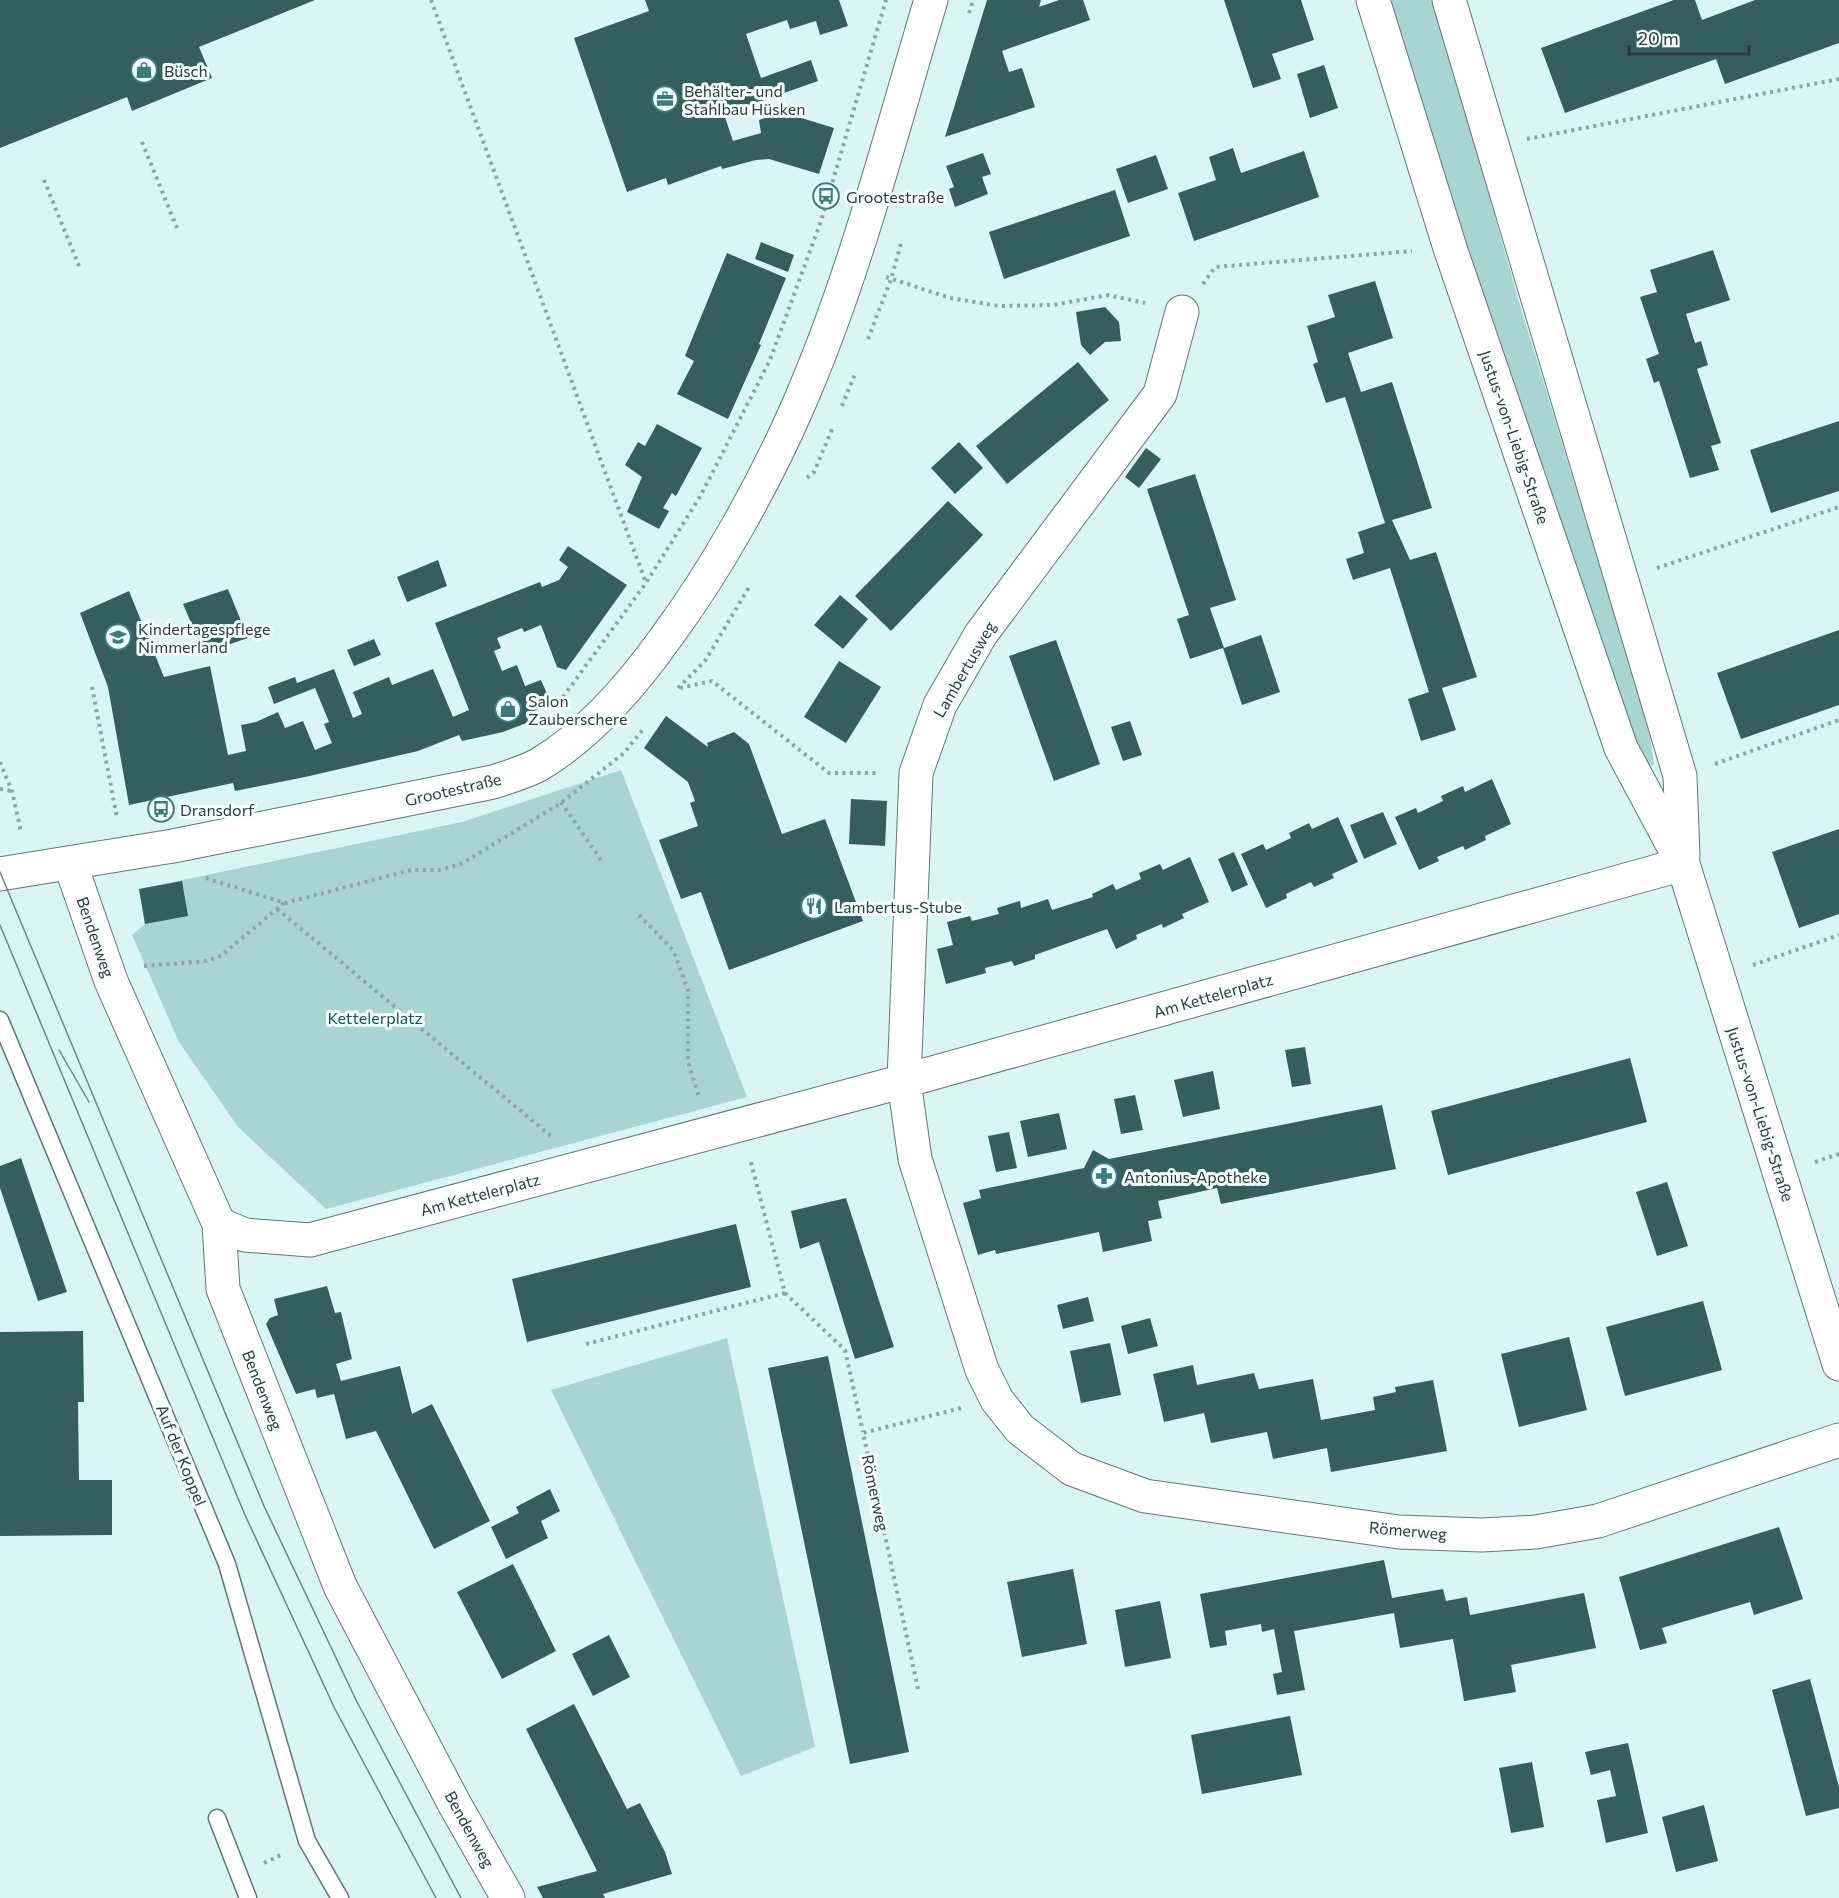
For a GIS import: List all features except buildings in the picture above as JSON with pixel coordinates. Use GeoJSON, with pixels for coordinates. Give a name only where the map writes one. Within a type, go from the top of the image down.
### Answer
{"type":"FeatureCollection","features":[{"type":"Feature","properties":{"kind":"street","name":"Grootestraße"},"geometry":{"type":"LineString","coordinates":[[0,874],[124,854],[493,782],[540,764],[592,725],[646,665],[694,598],[769,465],[798,406],[850,266],[931,0]]}},
{"type":"Feature","properties":{"kind":"street","name":"Justus-von-Liebig-Straße"},"geometry":{"type":"LineString","coordinates":[[1373,0],[1450,248],[1621,748],[1683,864],[1839,1364]]}},
{"type":"Feature","properties":{"kind":"street","name":"Justus-von-Liebig-Straße"},"geometry":{"type":"LineString","coordinates":[[1449,0],[1680,776],[1683,864]]}},
{"type":"Feature","properties":{"kind":"street","name":"Lambertusweg"},"geometry":{"type":"LineString","coordinates":[[904,1081],[916,773],[939,705],[981,634],[1160,394],[1182,312]]}},
{"type":"Feature","properties":{"kind":"street","name":"Bendenweg"},"geometry":{"type":"LineString","coordinates":[[70,863],[111,981],[219,1224],[223,1289],[340,1586],[455,1805],[508,1898]]}},
{"type":"Feature","properties":{"kind":"street","name":"Am Kettelerplatz"},"geometry":{"type":"LineString","coordinates":[[219,1224],[245,1235],[310,1240],[904,1081],[1683,864]]}},
{"type":"Feature","properties":{"kind":"street","name":"Römerweg"},"geometry":{"type":"LineString","coordinates":[[904,1081],[915,1159],[982,1370],[997,1400],[1020,1429],[1072,1469],[1145,1496],[1411,1532],[1482,1535],[1536,1532],[1598,1521],[1839,1440]]}},
{"type":"Feature","properties":{"kind":"lane","name":"Auf der Koppel"},"geometry":{"type":"LineString","coordinates":[[0,1020],[227,1564],[307,1841],[340,1898]]}},
{"type":"Feature","properties":{"kind":"lane"},"geometry":{"type":"LineString","coordinates":[[217,1818],[248,1898]]}},
{"type":"Feature","properties":{"kind":"path"},"geometry":{"type":"LineString","coordinates":[[431,0],[646,583]]}},
{"type":"Feature","properties":{"kind":"path"},"geometry":{"type":"LineString","coordinates":[[561,699],[646,583],[701,495],[770,360],[821,221],[886,0]]}},
{"type":"Feature","properties":{"kind":"path"},"geometry":{"type":"LineString","coordinates":[[1491,146],[1839,79]]}},
{"type":"Feature","properties":{"kind":"path"},"geometry":{"type":"LineString","coordinates":[[142,142],[177,228]]}},
{"type":"Feature","properties":{"kind":"path"},"geometry":{"type":"LineString","coordinates":[[44,180],[80,266]]}},
{"type":"Feature","properties":{"kind":"path"},"geometry":{"type":"LineString","coordinates":[[850,266],[950,298],[1000,306],[1053,305],[1108,295],[1182,312],[1215,267],[1450,248]]}},
{"type":"Feature","properties":{"kind":"path"},"geometry":{"type":"LineString","coordinates":[[1622,579],[1839,507]]}},
{"type":"Feature","properties":{"kind":"path"},"geometry":{"type":"LineString","coordinates":[[646,665],[677,689],[712,681],[829,773],[916,773]]}},
{"type":"Feature","properties":{"kind":"path"},"geometry":{"type":"LineString","coordinates":[[92,687],[124,854]]}},
{"type":"Feature","properties":{"kind":"path"},"geometry":{"type":"LineString","coordinates":[[1680,776],[1839,720]]}},
{"type":"Feature","properties":{"kind":"path"},"geometry":{"type":"LineString","coordinates":[[0,762],[12,791],[0,789]]}},
{"type":"Feature","properties":{"kind":"path"},"geometry":{"type":"LineString","coordinates":[[561,803],[603,863]]}},
{"type":"Feature","properties":{"kind":"path"},"geometry":{"type":"LineString","coordinates":[[111,981],[145,966],[208,961],[222,956],[285,903]]}},
{"type":"Feature","properties":{"kind":"path"},"geometry":{"type":"LineString","coordinates":[[277,909],[587,1165]]}},
{"type":"Feature","properties":{"kind":"path"},"geometry":{"type":"LineString","coordinates":[[639,915],[673,950],[688,990],[688,1062],[726,1128],[785,1293],[845,1350],[863,1433]]}},
{"type":"Feature","properties":{"kind":"path"},"geometry":{"type":"LineString","coordinates":[[1718,977],[1839,935]]}},
{"type":"Feature","properties":{"kind":"path"},"geometry":{"type":"LineString","coordinates":[[586,1344],[785,1293]]}},
{"type":"Feature","properties":{"kind":"path","name":"Römerweg"},"geometry":{"type":"LineString","coordinates":[[918,1689],[863,1433],[997,1400]]}},
{"type":"Feature","properties":{"kind":"path"},"geometry":{"type":"LineString","coordinates":[[238,1873],[278,1857],[307,1841]]}},
{"type":"Feature","properties":{"kind":"green space"},"geometry":{"type":"Polygon","coordinates":[[[1387,0],[1434,0],[1519,302],[1634,678],[1650,737],[1654,764],[1652,766],[1642,762],[1488,312],[1387,0]]]}},
{"type":"Feature","properties":{"kind":"green space","name":"Kettelerplatz"},"geometry":{"type":"Polygon","coordinates":[[[621,770],[747,1097],[326,1209],[238,1127],[179,1042],[132,935],[145,924],[139,889],[462,822],[621,770]]]}},
{"type":"Feature","properties":{"kind":"green space"},"geometry":{"type":"Polygon","coordinates":[[[727,1338],[815,1747],[741,1776],[551,1390],[727,1338]]]}},
{"type":"Feature","properties":{"kind":"tram line"},"geometry":{"type":"LineString","coordinates":[[0,872],[264,1506],[356,1700],[461,1898]]}},
{"type":"Feature","properties":{"kind":"tram line"},"geometry":{"type":"LineString","coordinates":[[0,925],[245,1515],[335,1709],[436,1898]]}},
{"type":"Feature","properties":{"kind":"tram line"},"geometry":{"type":"LineString","coordinates":[[59,1050],[89,1102]]}},
{"type":"Feature","properties":{"kind":"place","name":"Büsch"},"geometry":{"type":"Point","coordinates":[144,70]}},
{"type":"Feature","properties":{"kind":"place","name":"Behälter- und Stahlbau Hüsken"},"geometry":{"type":"Point","coordinates":[665,99]}},
{"type":"Feature","properties":{"kind":"place","name":"Grootestraße"},"geometry":{"type":"Point","coordinates":[826,196]}},
{"type":"Feature","properties":{"kind":"place","name":"Kindertagespflege Nimmerland"},"geometry":{"type":"Point","coordinates":[118,637]}},
{"type":"Feature","properties":{"kind":"place","name":"Salon Zauberschere"},"geometry":{"type":"Point","coordinates":[508,709]}},
{"type":"Feature","properties":{"kind":"place","name":"Dransdorf"},"geometry":{"type":"Point","coordinates":[161,809]}},
{"type":"Feature","properties":{"kind":"place","name":"Lambertus-Stube"},"geometry":{"type":"Point","coordinates":[814,906]}},
{"type":"Feature","properties":{"kind":"place","name":"Antonius-Apotheke"},"geometry":{"type":"Point","coordinates":[1104,1176]}}]}
